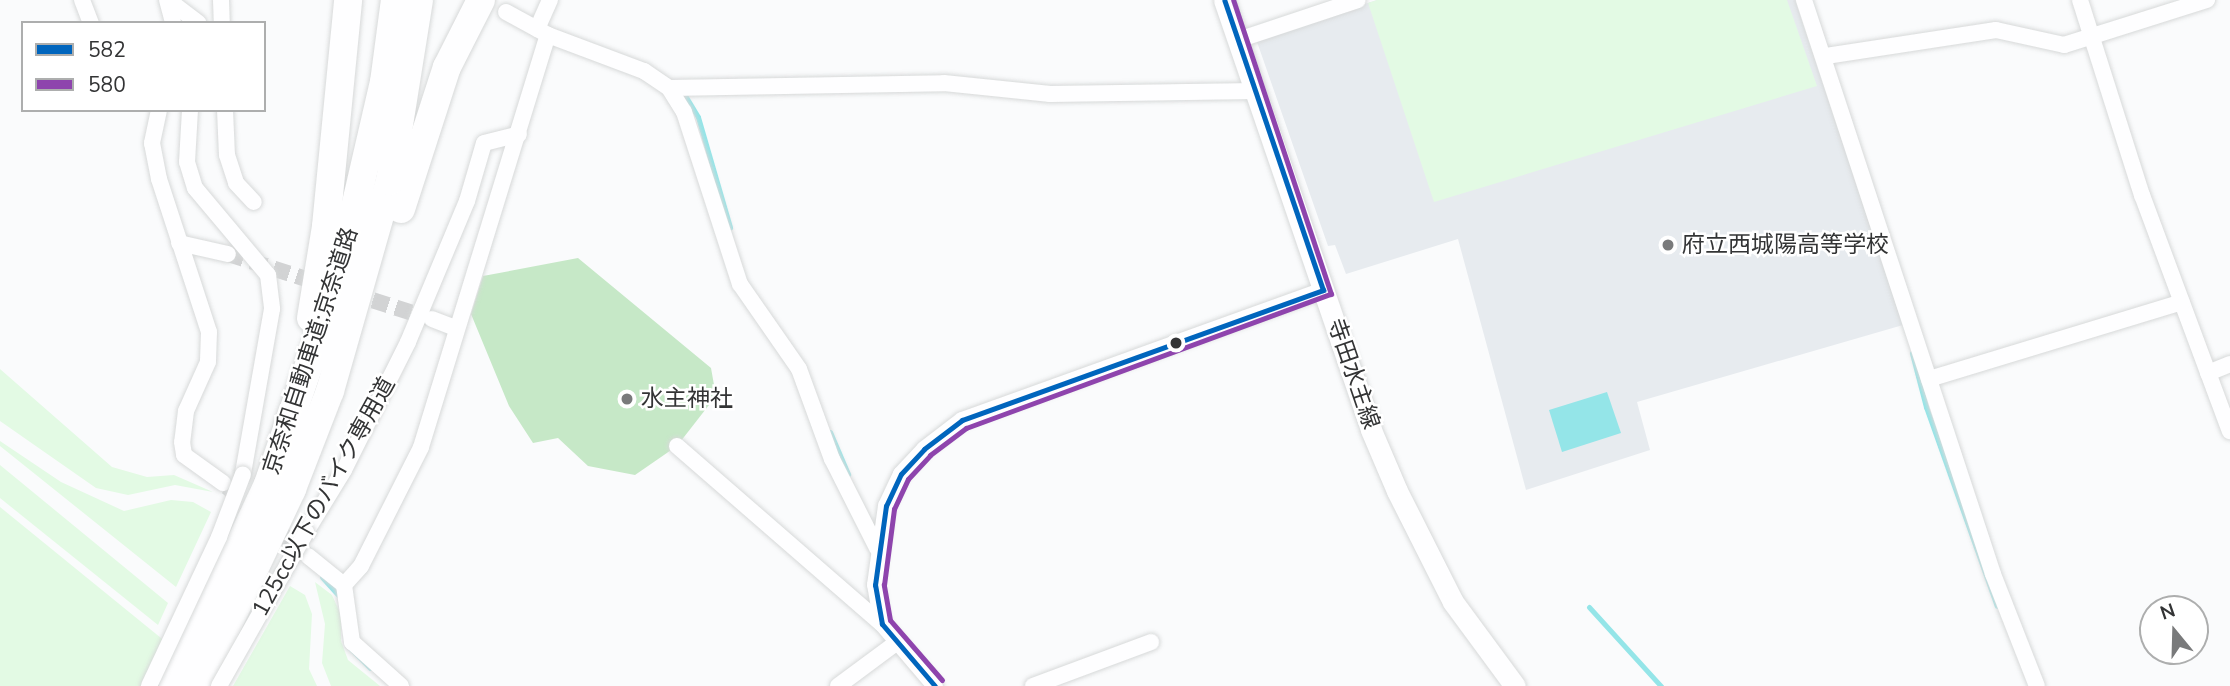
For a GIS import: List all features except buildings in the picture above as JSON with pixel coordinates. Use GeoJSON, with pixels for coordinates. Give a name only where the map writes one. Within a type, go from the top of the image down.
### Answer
{"type":"FeatureCollection","features":[{"type":"Feature","properties":{"kind":"highway"},"geometry":{"type":"LineString","coordinates":[[255,479],[314,306],[348,0]]}},
{"type":"Feature","properties":{"kind":"highway","name":"京奈和自動車道;京奈道路"},"geometry":{"type":"LineString","coordinates":[[200,686],[255,479],[338,281],[384,82],[395,0]]}},
{"type":"Feature","properties":{"kind":"highway","name":"京奈和自動車道;京奈道路"},"geometry":{"type":"LineString","coordinates":[[173,686],[212,633],[292,489],[330,391],[390,181],[419,0]]}},
{"type":"Feature","properties":{"kind":"highway"},"geometry":{"type":"LineString","coordinates":[[330,391],[376,294],[447,67],[481,0]]}},
{"type":"Feature","properties":{"kind":"main road","name":"寺田水主線"},"geometry":{"type":"LineString","coordinates":[[1224,0],[1323,290],[1397,491],[1453,602],[1515,686]]}},
{"type":"Feature","properties":{"kind":"street"},"geometry":{"type":"LineString","coordinates":[[82,0],[90,21]]}},
{"type":"Feature","properties":{"kind":"street"},"geometry":{"type":"LineString","coordinates":[[167,0],[172,21]]}},
{"type":"Feature","properties":{"kind":"street"},"geometry":{"type":"LineString","coordinates":[[167,0],[195,21]]}},
{"type":"Feature","properties":{"kind":"street"},"geometry":{"type":"LineString","coordinates":[[221,0],[222,21]]}},
{"type":"Feature","properties":{"kind":"street"},"geometry":{"type":"LineString","coordinates":[[344,585],[361,566],[421,447],[519,134],[550,0]]}},
{"type":"Feature","properties":{"kind":"street"},"geometry":{"type":"LineString","coordinates":[[1238,40],[1358,0]]}},
{"type":"Feature","properties":{"kind":"street"},"geometry":{"type":"LineString","coordinates":[[1804,0],[1826,55],[1993,574],[2037,686]]}},
{"type":"Feature","properties":{"kind":"street"},"geometry":{"type":"LineString","coordinates":[[2080,0],[2182,302],[2230,431]]}},
{"type":"Feature","properties":{"kind":"street"},"geometry":{"type":"LineString","coordinates":[[1826,55],[1996,30],[2064,45],[2207,0]]}},
{"type":"Feature","properties":{"kind":"street"},"geometry":{"type":"LineString","coordinates":[[506,12],[542,32],[644,71],[669,88],[684,112],[740,284],[799,369],[832,459],[877,548]]}},
{"type":"Feature","properties":{"kind":"street"},"geometry":{"type":"LineString","coordinates":[[669,88],[944,83],[1050,94],[1256,91]]}},
{"type":"Feature","properties":{"kind":"street"},"geometry":{"type":"LineString","coordinates":[[159,112],[152,143],[179,243],[209,332],[208,362],[186,411],[181,442],[184,455],[223,483]]}},
{"type":"Feature","properties":{"kind":"street"},"geometry":{"type":"LineString","coordinates":[[149,686],[219,537],[255,479],[272,309],[268,275],[195,188],[187,162],[190,112]]}},
{"type":"Feature","properties":{"kind":"street"},"geometry":{"type":"LineString","coordinates":[[225,112],[227,155],[236,183],[254,202]]}},
{"type":"Feature","properties":{"kind":"street","name":"125cc以下のバイク専用道"},"geometry":{"type":"LineString","coordinates":[[219,686],[344,470],[408,342],[467,201],[484,143],[519,134]]}},
{"type":"Feature","properties":{"kind":"street"},"geometry":{"type":"LineString","coordinates":[[179,243],[228,254]]}},
{"type":"Feature","properties":{"kind":"street"},"geometry":{"type":"LineString","coordinates":[[882,624],[875,585],[877,548],[886,506],[901,474],[924,449],[962,420],[1323,290]]}},
{"type":"Feature","properties":{"kind":"street"},"geometry":{"type":"LineString","coordinates":[[1929,379],[2182,302]]}},
{"type":"Feature","properties":{"kind":"street"},"geometry":{"type":"LineString","coordinates":[[432,319],[457,328]]}},
{"type":"Feature","properties":{"kind":"street"},"geometry":{"type":"LineString","coordinates":[[2208,373],[2230,364]]}},
{"type":"Feature","properties":{"kind":"street"},"geometry":{"type":"LineString","coordinates":[[677,446],[882,624],[935,686]]}},
{"type":"Feature","properties":{"kind":"street"},"geometry":{"type":"LineString","coordinates":[[308,556],[344,585],[352,642],[401,686]]}},
{"type":"Feature","properties":{"kind":"street"},"geometry":{"type":"LineString","coordinates":[[1033,686],[1152,642]]}},
{"type":"Feature","properties":{"kind":"street"},"geometry":{"type":"LineString","coordinates":[[838,686],[896,643]]}},
{"type":"Feature","properties":{"kind":"shaded area","name":"府立西城陽高等学校"},"geometry":{"type":"Polygon","coordinates":[[[1377,0],[1795,0],[1903,325],[1637,402],[1650,450],[1526,490],[1458,239],[1346,274],[1335,245],[1328,246],[1256,39],[1377,0]]]}},
{"type":"Feature","properties":{"kind":"green space"},"geometry":{"type":"Polygon","coordinates":[[[1377,0],[1787,0],[1817,86],[1434,202],[1368,3],[1377,0]]]}},
{"type":"Feature","properties":{"kind":"green space"},"geometry":{"type":"Polygon","coordinates":[[[578,258],[711,368],[716,396],[677,446],[635,475],[588,466],[558,438],[533,443],[509,406],[471,314],[483,276],[578,258]]]}},
{"type":"Feature","properties":{"kind":"green space"},"geometry":{"type":"Polygon","coordinates":[[[0,369],[112,467],[147,477],[174,475],[213,492],[175,485],[128,495],[96,488],[0,421],[0,369]]]}},
{"type":"Feature","properties":{"kind":"green space"},"geometry":{"type":"Polygon","coordinates":[[[0,441],[61,482],[124,511],[171,500],[193,502],[211,512],[176,587],[0,446],[0,441]]]}},
{"type":"Feature","properties":{"kind":"green space"},"geometry":{"type":"Polygon","coordinates":[[[0,465],[168,603],[158,625],[0,498],[0,465]]]}},
{"type":"Feature","properties":{"kind":"green space"},"geometry":{"type":"Polygon","coordinates":[[[0,507],[220,686],[0,686],[0,507]]]}},
{"type":"Feature","properties":{"kind":"green space"},"geometry":{"type":"Polygon","coordinates":[[[315,582],[332,595],[341,615],[341,641],[348,660],[380,686],[331,686],[322,663],[325,624],[315,582]]]}},
{"type":"Feature","properties":{"kind":"green space"},"geometry":{"type":"Polygon","coordinates":[[[290,586],[305,595],[312,614],[309,669],[317,686],[233,686],[290,586]]]}},
{"type":"Feature","properties":{"kind":"water"},"geometry":{"type":"Polygon","coordinates":[[[1607,392],[1621,433],[1562,452],[1549,410],[1607,392]]]}},
{"type":"Feature","properties":{"kind":"waterway"},"geometry":{"type":"LineString","coordinates":[[683,92],[698,117],[730,227]]}},
{"type":"Feature","properties":{"kind":"waterway"},"geometry":{"type":"LineString","coordinates":[[1912,353],[1926,407],[1997,606]]}},
{"type":"Feature","properties":{"kind":"waterway"},"geometry":{"type":"LineString","coordinates":[[830,432],[848,474]]}},
{"type":"Feature","properties":{"kind":"waterway"},"geometry":{"type":"LineString","coordinates":[[322,577],[341,598]]}},
{"type":"Feature","properties":{"kind":"waterway"},"geometry":{"type":"LineString","coordinates":[[1589,607],[1661,686]]}},
{"type":"Feature","properties":{"kind":"waterway"},"geometry":{"type":"LineString","coordinates":[[350,648],[370,668]]}},
{"type":"Feature","properties":{"kind":"tunnel"},"geometry":{"type":"LineString","coordinates":[[228,254],[322,284]]}},
{"type":"Feature","properties":{"kind":"tunnel"},"geometry":{"type":"LineString","coordinates":[[350,293],[432,319]]}},
{"type":"Feature","properties":{"kind":"tunnel"},"geometry":{"type":"LineString","coordinates":[[227,487],[306,554]]}},
{"type":"Feature","properties":{"kind":"transit line","name":"582"},"geometry":{"type":"LineString","coordinates":[[935,686],[882,624],[875,585],[886,506],[901,474],[924,449],[962,420],[1323,290],[1224,0]]}},
{"type":"Feature","properties":{"kind":"transit line","name":"580"},"geometry":{"type":"LineString","coordinates":[[942,680],[890,620],[884,585],[894,509],[908,479],[930,455],[966,428],[1331,294],[1233,0]]}},
{"type":"Feature","properties":{"kind":"place","name":"府立西城陽高等学校"},"geometry":{"type":"Point","coordinates":[1668,245]}},
{"type":"Feature","properties":{"kind":"place","name":"水主神社"},"geometry":{"type":"Point","coordinates":[627,399]}}]}
